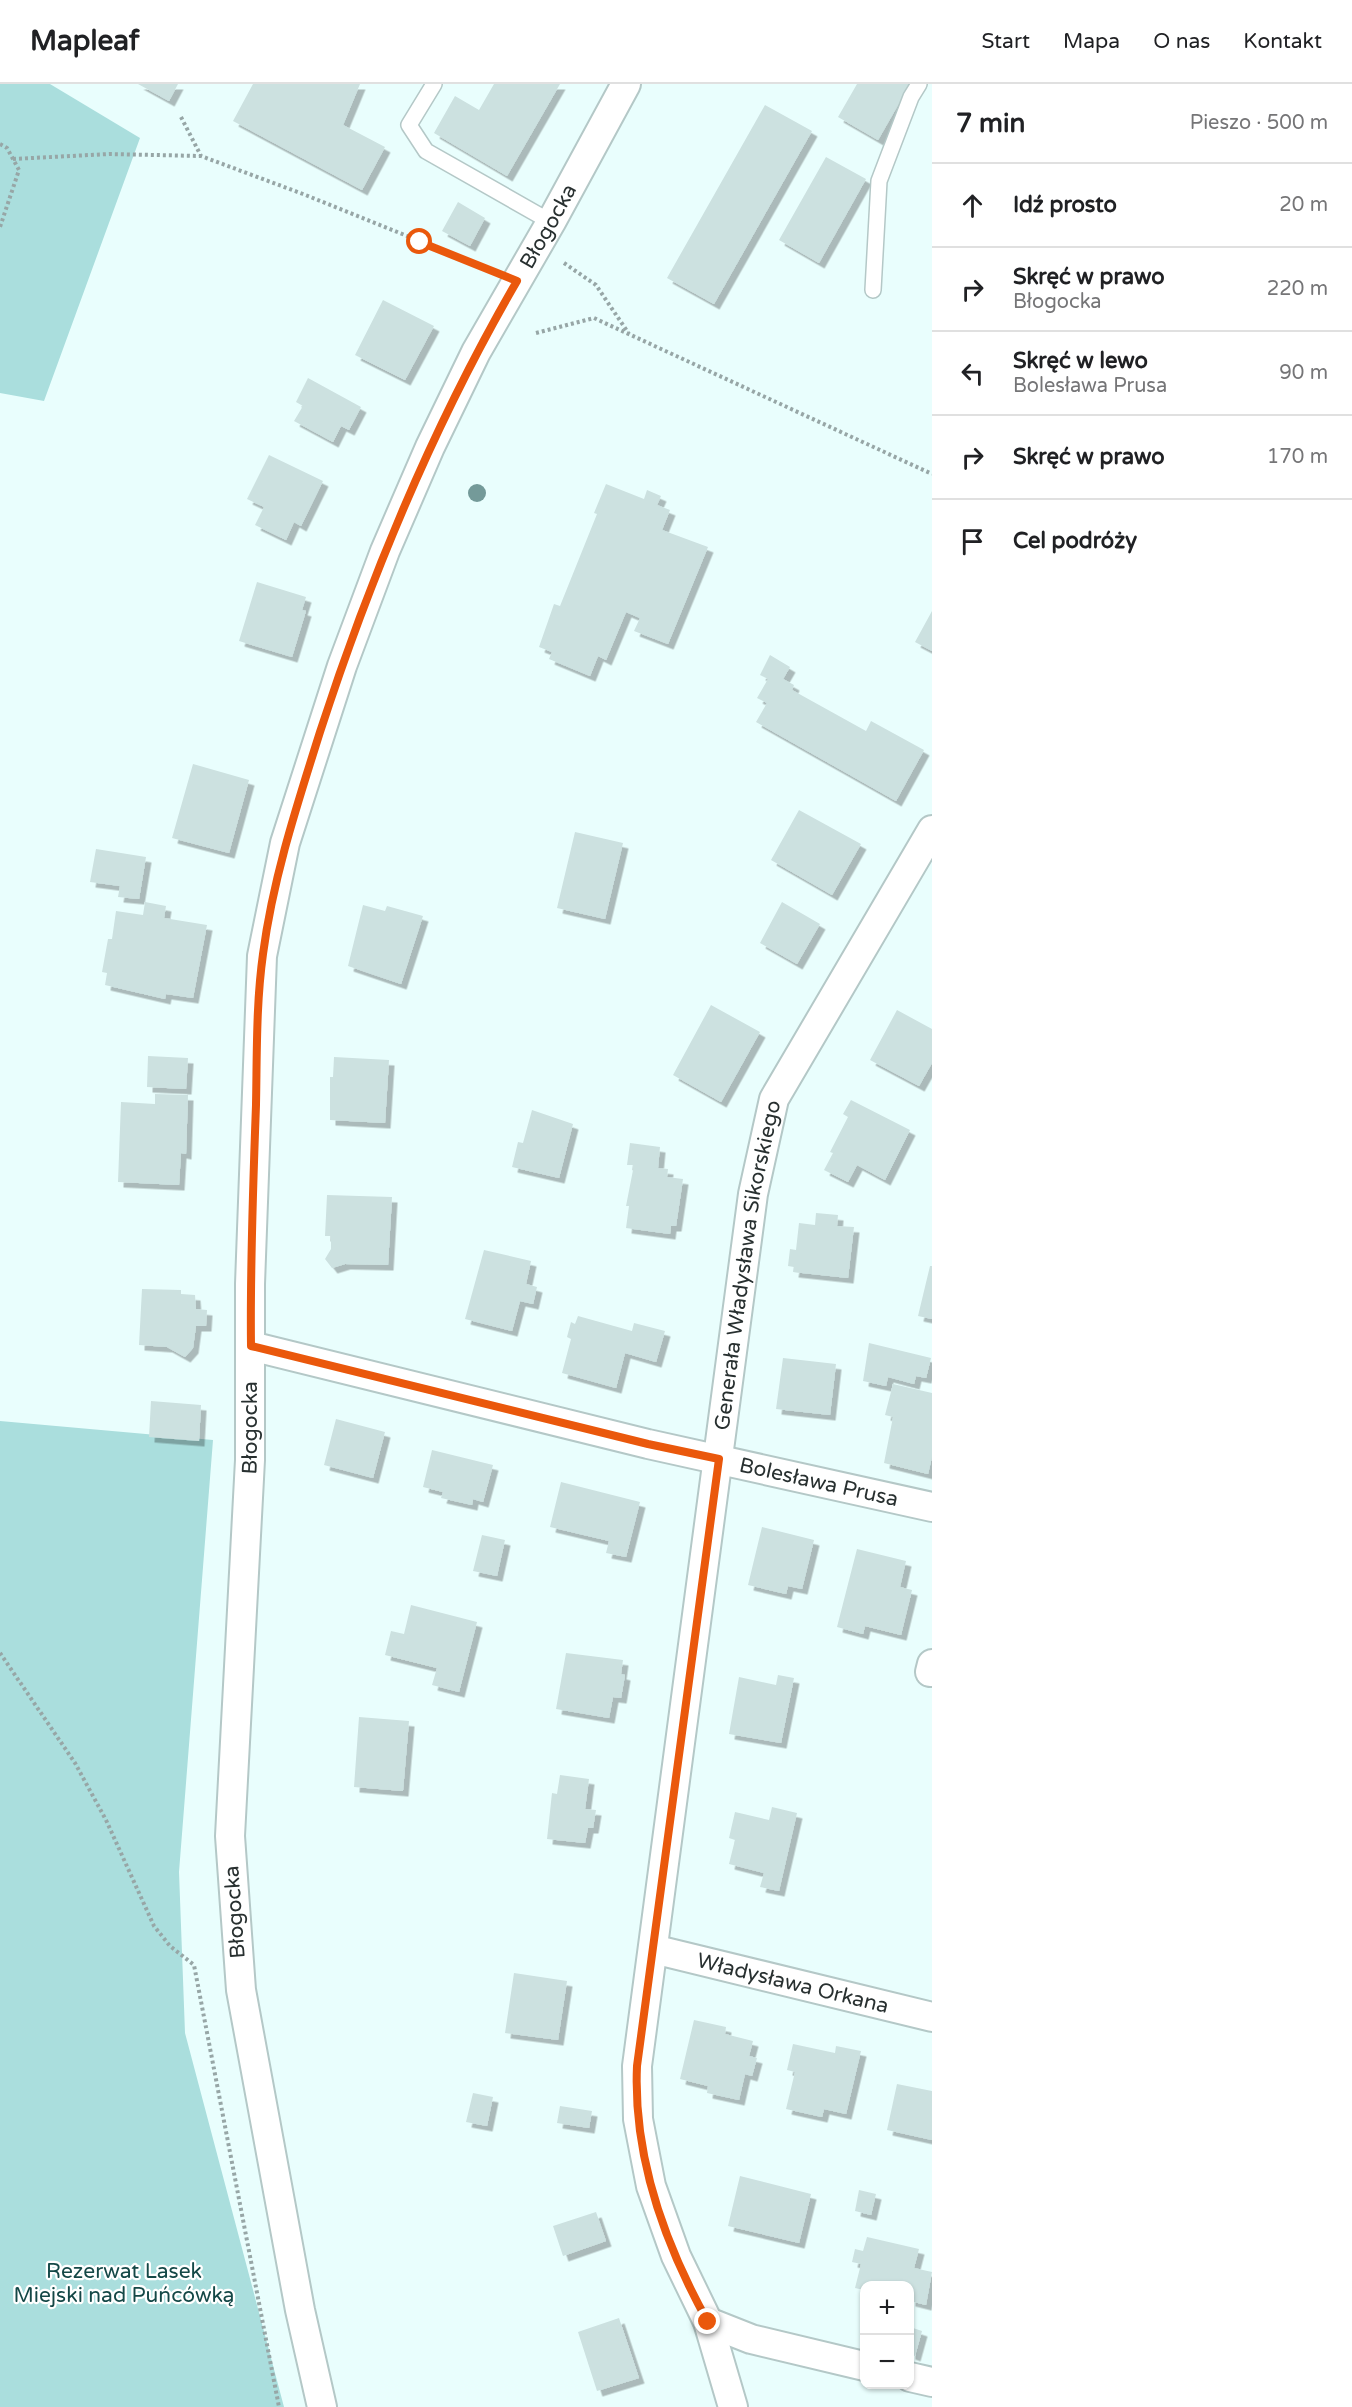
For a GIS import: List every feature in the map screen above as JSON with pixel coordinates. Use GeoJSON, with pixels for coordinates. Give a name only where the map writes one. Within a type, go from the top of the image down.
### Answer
{"type":"FeatureCollection","features":[{"type":"Feature","properties":{"kind":"street","name":"Błogocka"},"geometry":{"type":"LineString","coordinates":[[322,2407],[300,2310],[241,1990],[230,1836],[250,1460],[250,1284],[262,956],[285,843],[342,666],[385,551],[430,447],[476,352],[551,222],[626,84]]}},
{"type":"Feature","properties":{"kind":"street","name":"Generała Władysława Sikorskiego"},"geometry":{"type":"LineString","coordinates":[[733,2407],[708,2322],[688,2286],[651,2186],[638,2119],[637,2066],[753,1194],[774,1099],[932,830]]}},
{"type":"Feature","properties":{"kind":"street","name":"Bolesława Prusa"},"geometry":{"type":"LineString","coordinates":[[251,1346],[648,1444],[932,1507]]}},
{"type":"Feature","properties":{"kind":"street","name":"Władysława Orkana"},"geometry":{"type":"LineString","coordinates":[[653,1949],[932,2018]]}},
{"type":"Feature","properties":{"kind":"street"},"geometry":{"type":"LineString","coordinates":[[708,2322],[751,2339],[860,2365]]}},
{"type":"Feature","properties":{"kind":"street"},"geometry":{"type":"LineString","coordinates":[[914,2378],[932,2382]]}},
{"type":"Feature","properties":{"kind":"lane"},"geometry":{"type":"LineString","coordinates":[[434,84],[409,125],[426,151],[551,222]]}},
{"type":"Feature","properties":{"kind":"lane"},"geometry":{"type":"LineString","coordinates":[[873,290],[879,181],[911,97],[919,84]]}},
{"type":"Feature","properties":{"kind":"path"},"geometry":{"type":"LineString","coordinates":[[181,117],[201,156]]}},
{"type":"Feature","properties":{"kind":"path"},"geometry":{"type":"LineString","coordinates":[[0,144],[7,148],[19,170],[0,227]]}},
{"type":"Feature","properties":{"kind":"path"},"geometry":{"type":"LineString","coordinates":[[13,159],[109,153],[201,156],[303,194],[517,281]]}},
{"type":"Feature","properties":{"kind":"path"},"geometry":{"type":"LineString","coordinates":[[579,272],[596,285],[629,334]]}},
{"type":"Feature","properties":{"kind":"path"},"geometry":{"type":"LineString","coordinates":[[536,333],[594,318],[932,474]]}},
{"type":"Feature","properties":{"kind":"path"},"geometry":{"type":"LineString","coordinates":[[0,1653],[75,1762],[106,1820],[154,1926],[170,1946],[194,1965],[279,2407]]}},
{"type":"Feature","properties":{"kind":"green space"},"geometry":{"type":"Polygon","coordinates":[[[0,84],[50,84],[140,138],[44,401],[0,393],[0,84]]]}},
{"type":"Feature","properties":{"kind":"green space","name":"Rezerwat Lasek Miejski nad Puńcówką"},"geometry":{"type":"Polygon","coordinates":[[[0,1421],[213,1440],[179,1872],[185,2033],[284,2407],[0,2407],[0,1421]]]}},
{"type":"Feature","properties":{"kind":"building"},"geometry":{"type":"Polygon","coordinates":[[[138,84],[178,84],[169,101],[138,84]]]}},
{"type":"Feature","properties":{"kind":"building"},"geometry":{"type":"Polygon","coordinates":[[[253,84],[360,84],[343,125],[385,147],[362,190],[233,121],[253,84]]]}},
{"type":"Feature","properties":{"kind":"building"},"geometry":{"type":"Polygon","coordinates":[[[494,84],[560,84],[507,176],[434,133],[455,96],[479,110],[494,84]]]}},
{"type":"Feature","properties":{"kind":"building"},"geometry":{"type":"Polygon","coordinates":[[[857,84],[910,84],[878,140],[838,117],[857,84]]]}},
{"type":"Feature","properties":{"kind":"building"},"geometry":{"type":"Polygon","coordinates":[[[765,105],[812,131],[714,304],[667,278],[765,105]]]}},
{"type":"Feature","properties":{"kind":"building"},"geometry":{"type":"Polygon","coordinates":[[[826,157],[866,179],[819,263],[779,240],[826,157]]]}},
{"type":"Feature","properties":{"kind":"building"},"geometry":{"type":"Polygon","coordinates":[[[458,202],[485,218],[470,246],[442,231],[458,202]]]}},
{"type":"Feature","properties":{"kind":"building"},"geometry":{"type":"Polygon","coordinates":[[[383,300],[434,326],[405,380],[355,355],[383,300]]]}},
{"type":"Feature","properties":{"kind":"building"},"geometry":{"type":"Polygon","coordinates":[[[308,378],[361,407],[349,430],[341,426],[333,442],[294,421],[303,406],[296,402],[308,378]]]}},
{"type":"Feature","properties":{"kind":"building"},"geometry":{"type":"Polygon","coordinates":[[[269,455],[323,481],[301,526],[294,522],[286,540],[255,525],[264,507],[247,499],[269,455]]]}},
{"type":"Feature","properties":{"kind":"building"},"geometry":{"type":"Polygon","coordinates":[[[606,484],[644,499],[647,490],[661,496],[657,505],[670,510],[662,530],[708,547],[668,644],[634,631],[640,618],[626,612],[606,660],[598,656],[590,676],[549,659],[552,652],[539,647],[554,604],[560,606],[597,514],[594,513],[606,484]]]}},
{"type":"Feature","properties":{"kind":"building"},"geometry":{"type":"Polygon","coordinates":[[[257,582],[306,597],[302,610],[306,611],[292,657],[239,641],[257,582]]]}},
{"type":"Feature","properties":{"kind":"building"},"geometry":{"type":"Polygon","coordinates":[[[932,611],[932,651],[915,642],[932,611]]]}},
{"type":"Feature","properties":{"kind":"building"},"geometry":{"type":"Polygon","coordinates":[[[770,655],[790,667],[783,679],[794,685],[792,690],[866,731],[871,721],[924,750],[896,801],[756,722],[767,703],[757,698],[768,679],[760,675],[770,655]]]}},
{"type":"Feature","properties":{"kind":"building"},"geometry":{"type":"Polygon","coordinates":[[[193,764],[249,780],[229,853],[172,838],[193,764]]]}},
{"type":"Feature","properties":{"kind":"building"},"geometry":{"type":"Polygon","coordinates":[[[799,810],[861,844],[832,895],[771,860],[799,810]]]}},
{"type":"Feature","properties":{"kind":"building"},"geometry":{"type":"Polygon","coordinates":[[[575,832],[623,843],[605,919],[557,908],[575,832]]]}},
{"type":"Feature","properties":{"kind":"building"},"geometry":{"type":"Polygon","coordinates":[[[96,849],[146,857],[139,899],[118,897],[120,886],[90,882],[96,849]]]}},
{"type":"Feature","properties":{"kind":"building"},"geometry":{"type":"Polygon","coordinates":[[[145,902],[166,906],[164,918],[207,925],[193,998],[166,994],[165,999],[105,985],[107,973],[102,972],[108,939],[112,939],[116,911],[143,915],[145,902]]]}},
{"type":"Feature","properties":{"kind":"building"},"geometry":{"type":"Polygon","coordinates":[[[782,902],[820,924],[797,964],[760,943],[782,902]]]}},
{"type":"Feature","properties":{"kind":"building"},"geometry":{"type":"Polygon","coordinates":[[[363,905],[385,911],[387,906],[423,916],[401,984],[348,966],[363,905]]]}},
{"type":"Feature","properties":{"kind":"building"},"geometry":{"type":"Polygon","coordinates":[[[711,1005],[760,1032],[721,1102],[673,1075],[711,1005]]]}},
{"type":"Feature","properties":{"kind":"building"},"geometry":{"type":"Polygon","coordinates":[[[897,1010],[932,1029],[932,1063],[919,1086],[870,1060],[897,1010]]]}},
{"type":"Feature","properties":{"kind":"building"},"geometry":{"type":"Polygon","coordinates":[[[148,1056],[188,1058],[186,1089],[147,1087],[148,1056]]]}},
{"type":"Feature","properties":{"kind":"building"},"geometry":{"type":"Polygon","coordinates":[[[334,1057],[389,1060],[385,1123],[330,1120],[330,1077],[333,1077],[334,1057]]]}},
{"type":"Feature","properties":{"kind":"building"},"geometry":{"type":"Polygon","coordinates":[[[155,1094],[188,1095],[186,1154],[181,1153],[179,1185],[118,1182],[121,1102],[155,1104],[155,1094]]]}},
{"type":"Feature","properties":{"kind":"building"},"geometry":{"type":"Polygon","coordinates":[[[851,1100],[910,1130],[885,1180],[857,1165],[848,1182],[824,1170],[833,1153],[830,1152],[848,1117],[843,1114],[851,1100]]]}},
{"type":"Feature","properties":{"kind":"building"},"geometry":{"type":"Polygon","coordinates":[[[532,1110],[573,1124],[559,1178],[512,1167],[518,1142],[523,1143],[532,1110]]]}},
{"type":"Feature","properties":{"kind":"building"},"geometry":{"type":"Polygon","coordinates":[[[630,1143],[660,1147],[658,1168],[668,1169],[667,1177],[683,1179],[676,1226],[671,1226],[670,1234],[626,1228],[629,1206],[626,1206],[634,1165],[627,1165],[630,1143]]]}},
{"type":"Feature","properties":{"kind":"building"},"geometry":{"type":"Polygon","coordinates":[[[327,1195],[392,1197],[388,1265],[345,1264],[332,1268],[325,1259],[331,1249],[331,1236],[325,1236],[327,1195]]]}},
{"type":"Feature","properties":{"kind":"building"},"geometry":{"type":"Polygon","coordinates":[[[816,1213],[838,1215],[837,1226],[854,1227],[848,1278],[793,1272],[794,1267],[788,1266],[790,1249],[796,1250],[799,1223],[815,1225],[816,1213]]]}},
{"type":"Feature","properties":{"kind":"building"},"geometry":{"type":"Polygon","coordinates":[[[484,1250],[531,1261],[526,1284],[537,1287],[533,1304],[520,1301],[512,1331],[465,1319],[484,1250]]]}},
{"type":"Feature","properties":{"kind":"building"},"geometry":{"type":"Polygon","coordinates":[[[930,1266],[932,1266],[932,1319],[918,1316],[930,1266]]]}},
{"type":"Feature","properties":{"kind":"building"},"geometry":{"type":"Polygon","coordinates":[[[142,1289],[181,1290],[181,1294],[195,1295],[196,1309],[207,1310],[206,1326],[196,1326],[193,1348],[185,1357],[167,1347],[139,1345],[142,1289]]]}},
{"type":"Feature","properties":{"kind":"building"},"geometry":{"type":"Polygon","coordinates":[[[578,1316],[632,1331],[634,1323],[665,1331],[656,1362],[625,1353],[616,1388],[562,1373],[571,1339],[567,1337],[571,1322],[575,1324],[578,1316]]]}},
{"type":"Feature","properties":{"kind":"building"},"geometry":{"type":"Polygon","coordinates":[[[869,1343],[931,1358],[926,1378],[916,1376],[914,1384],[888,1377],[886,1386],[863,1381],[869,1343]]]}},
{"type":"Feature","properties":{"kind":"building"},"geometry":{"type":"Polygon","coordinates":[[[783,1358],[836,1364],[830,1415],[776,1409],[783,1358]]]}},
{"type":"Feature","properties":{"kind":"building"},"geometry":{"type":"Polygon","coordinates":[[[893,1384],[932,1393],[932,1457],[928,1474],[884,1463],[893,1417],[885,1415],[893,1384]]]}},
{"type":"Feature","properties":{"kind":"building"},"geometry":{"type":"Polygon","coordinates":[[[151,1401],[201,1405],[199,1441],[149,1437],[151,1401]]]}},
{"type":"Feature","properties":{"kind":"building"},"geometry":{"type":"Polygon","coordinates":[[[336,1419],[385,1432],[373,1478],[324,1465],[336,1419]]]}},
{"type":"Feature","properties":{"kind":"building"},"geometry":{"type":"Polygon","coordinates":[[[432,1450],[493,1465],[483,1502],[473,1499],[472,1505],[441,1498],[443,1492],[423,1487],[432,1450]]]}},
{"type":"Feature","properties":{"kind":"building"},"geometry":{"type":"Polygon","coordinates":[[[561,1482],[640,1502],[626,1557],[606,1553],[609,1541],[550,1527],[561,1482]]]}},
{"type":"Feature","properties":{"kind":"building"},"geometry":{"type":"Polygon","coordinates":[[[762,1527],[814,1540],[802,1589],[788,1586],[786,1594],[748,1585],[762,1527]]]}},
{"type":"Feature","properties":{"kind":"building"},"geometry":{"type":"Polygon","coordinates":[[[482,1535],[505,1540],[497,1576],[473,1571],[482,1535]]]}},
{"type":"Feature","properties":{"kind":"building"},"geometry":{"type":"Polygon","coordinates":[[[857,1549],[906,1561],[900,1587],[912,1590],[901,1635],[865,1626],[863,1634],[837,1627],[857,1549]]]}},
{"type":"Feature","properties":{"kind":"building"},"geometry":{"type":"Polygon","coordinates":[[[411,1605],[477,1622],[459,1692],[432,1685],[437,1668],[385,1655],[391,1631],[404,1634],[411,1605]]]}},
{"type":"Feature","properties":{"kind":"building"},"geometry":{"type":"Polygon","coordinates":[[[566,1653],[623,1660],[621,1674],[625,1675],[621,1698],[613,1697],[609,1718],[556,1709],[566,1653]]]}},
{"type":"Feature","properties":{"kind":"building"},"geometry":{"type":"Polygon","coordinates":[[[778,1675],[794,1678],[781,1743],[729,1734],[739,1677],[776,1685],[778,1675]]]}},
{"type":"Feature","properties":{"kind":"building"},"geometry":{"type":"Polygon","coordinates":[[[359,1717],[409,1721],[403,1791],[354,1787],[359,1717]]]}},
{"type":"Feature","properties":{"kind":"building"},"geometry":{"type":"Polygon","coordinates":[[[560,1775],[589,1779],[585,1809],[596,1810],[593,1828],[588,1828],[585,1843],[547,1839],[552,1793],[557,1794],[560,1775]]]}},
{"type":"Feature","properties":{"kind":"building"},"geometry":{"type":"Polygon","coordinates":[[[772,1807],[797,1813],[779,1891],[760,1887],[764,1873],[729,1864],[735,1840],[729,1838],[735,1812],[769,1820],[772,1807]]]}},
{"type":"Feature","properties":{"kind":"building"},"geometry":{"type":"Polygon","coordinates":[[[514,1973],[567,1981],[558,2040],[505,2033],[514,1973]]]}},
{"type":"Feature","properties":{"kind":"building"},"geometry":{"type":"Polygon","coordinates":[[[694,2020],[726,2027],[725,2034],[753,2041],[749,2056],[757,2058],[752,2076],[745,2074],[739,2100],[707,2093],[708,2086],[680,2079],[694,2020]]]}},
{"type":"Feature","properties":{"kind":"building"},"geometry":{"type":"Polygon","coordinates":[[[793,2044],[835,2053],[836,2046],[861,2051],[846,2114],[824,2109],[822,2117],[786,2109],[795,2072],[787,2070],[793,2044]]]}},
{"type":"Feature","properties":{"kind":"building"},"geometry":{"type":"Polygon","coordinates":[[[897,2084],[932,2091],[932,2140],[887,2130],[897,2084]]]}},
{"type":"Feature","properties":{"kind":"building"},"geometry":{"type":"Polygon","coordinates":[[[473,2093],[493,2097],[487,2126],[466,2122],[473,2093]]]}},
{"type":"Feature","properties":{"kind":"building"},"geometry":{"type":"Polygon","coordinates":[[[560,2106],[592,2111],[589,2128],[557,2123],[560,2106]]]}},
{"type":"Feature","properties":{"kind":"building"},"geometry":{"type":"Polygon","coordinates":[[[740,2176],[811,2194],[799,2243],[728,2226],[740,2176]]]}},
{"type":"Feature","properties":{"kind":"building"},"geometry":{"type":"Polygon","coordinates":[[[859,2190],[876,2194],[871,2215],[855,2211],[859,2190]]]}},
{"type":"Feature","properties":{"kind":"building"},"geometry":{"type":"Polygon","coordinates":[[[596,2212],[606,2241],[563,2256],[553,2226],[596,2212]]]}},
{"type":"Feature","properties":{"kind":"building"},"geometry":{"type":"Polygon","coordinates":[[[867,2237],[919,2249],[914,2268],[932,2272],[926,2305],[914,2302],[914,2281],[860,2281],[860,2289],[855,2288],[861,2264],[852,2262],[855,2249],[863,2251],[867,2237]]]}},
{"type":"Feature","properties":{"kind":"building"},"geometry":{"type":"Polygon","coordinates":[[[619,2318],[639,2378],[597,2391],[578,2332],[619,2318]]]}},
{"type":"Feature","properties":{"kind":"building"},"geometry":{"type":"Polygon","coordinates":[[[914,2328],[922,2331],[914,2356],[914,2328]]]}},
{"type":"Feature","properties":{"kind":"route"},"geometry":{"type":"LineString","coordinates":[[420,242],[517,281],[476,352],[430,447],[385,551],[342,666],[285,843],[262,956],[250,1284],[251,1346],[648,1444],[719,1459],[637,2066],[635,2098],[642,2146],[651,2186],[663,2223],[688,2286],[708,2322]]}}]}
